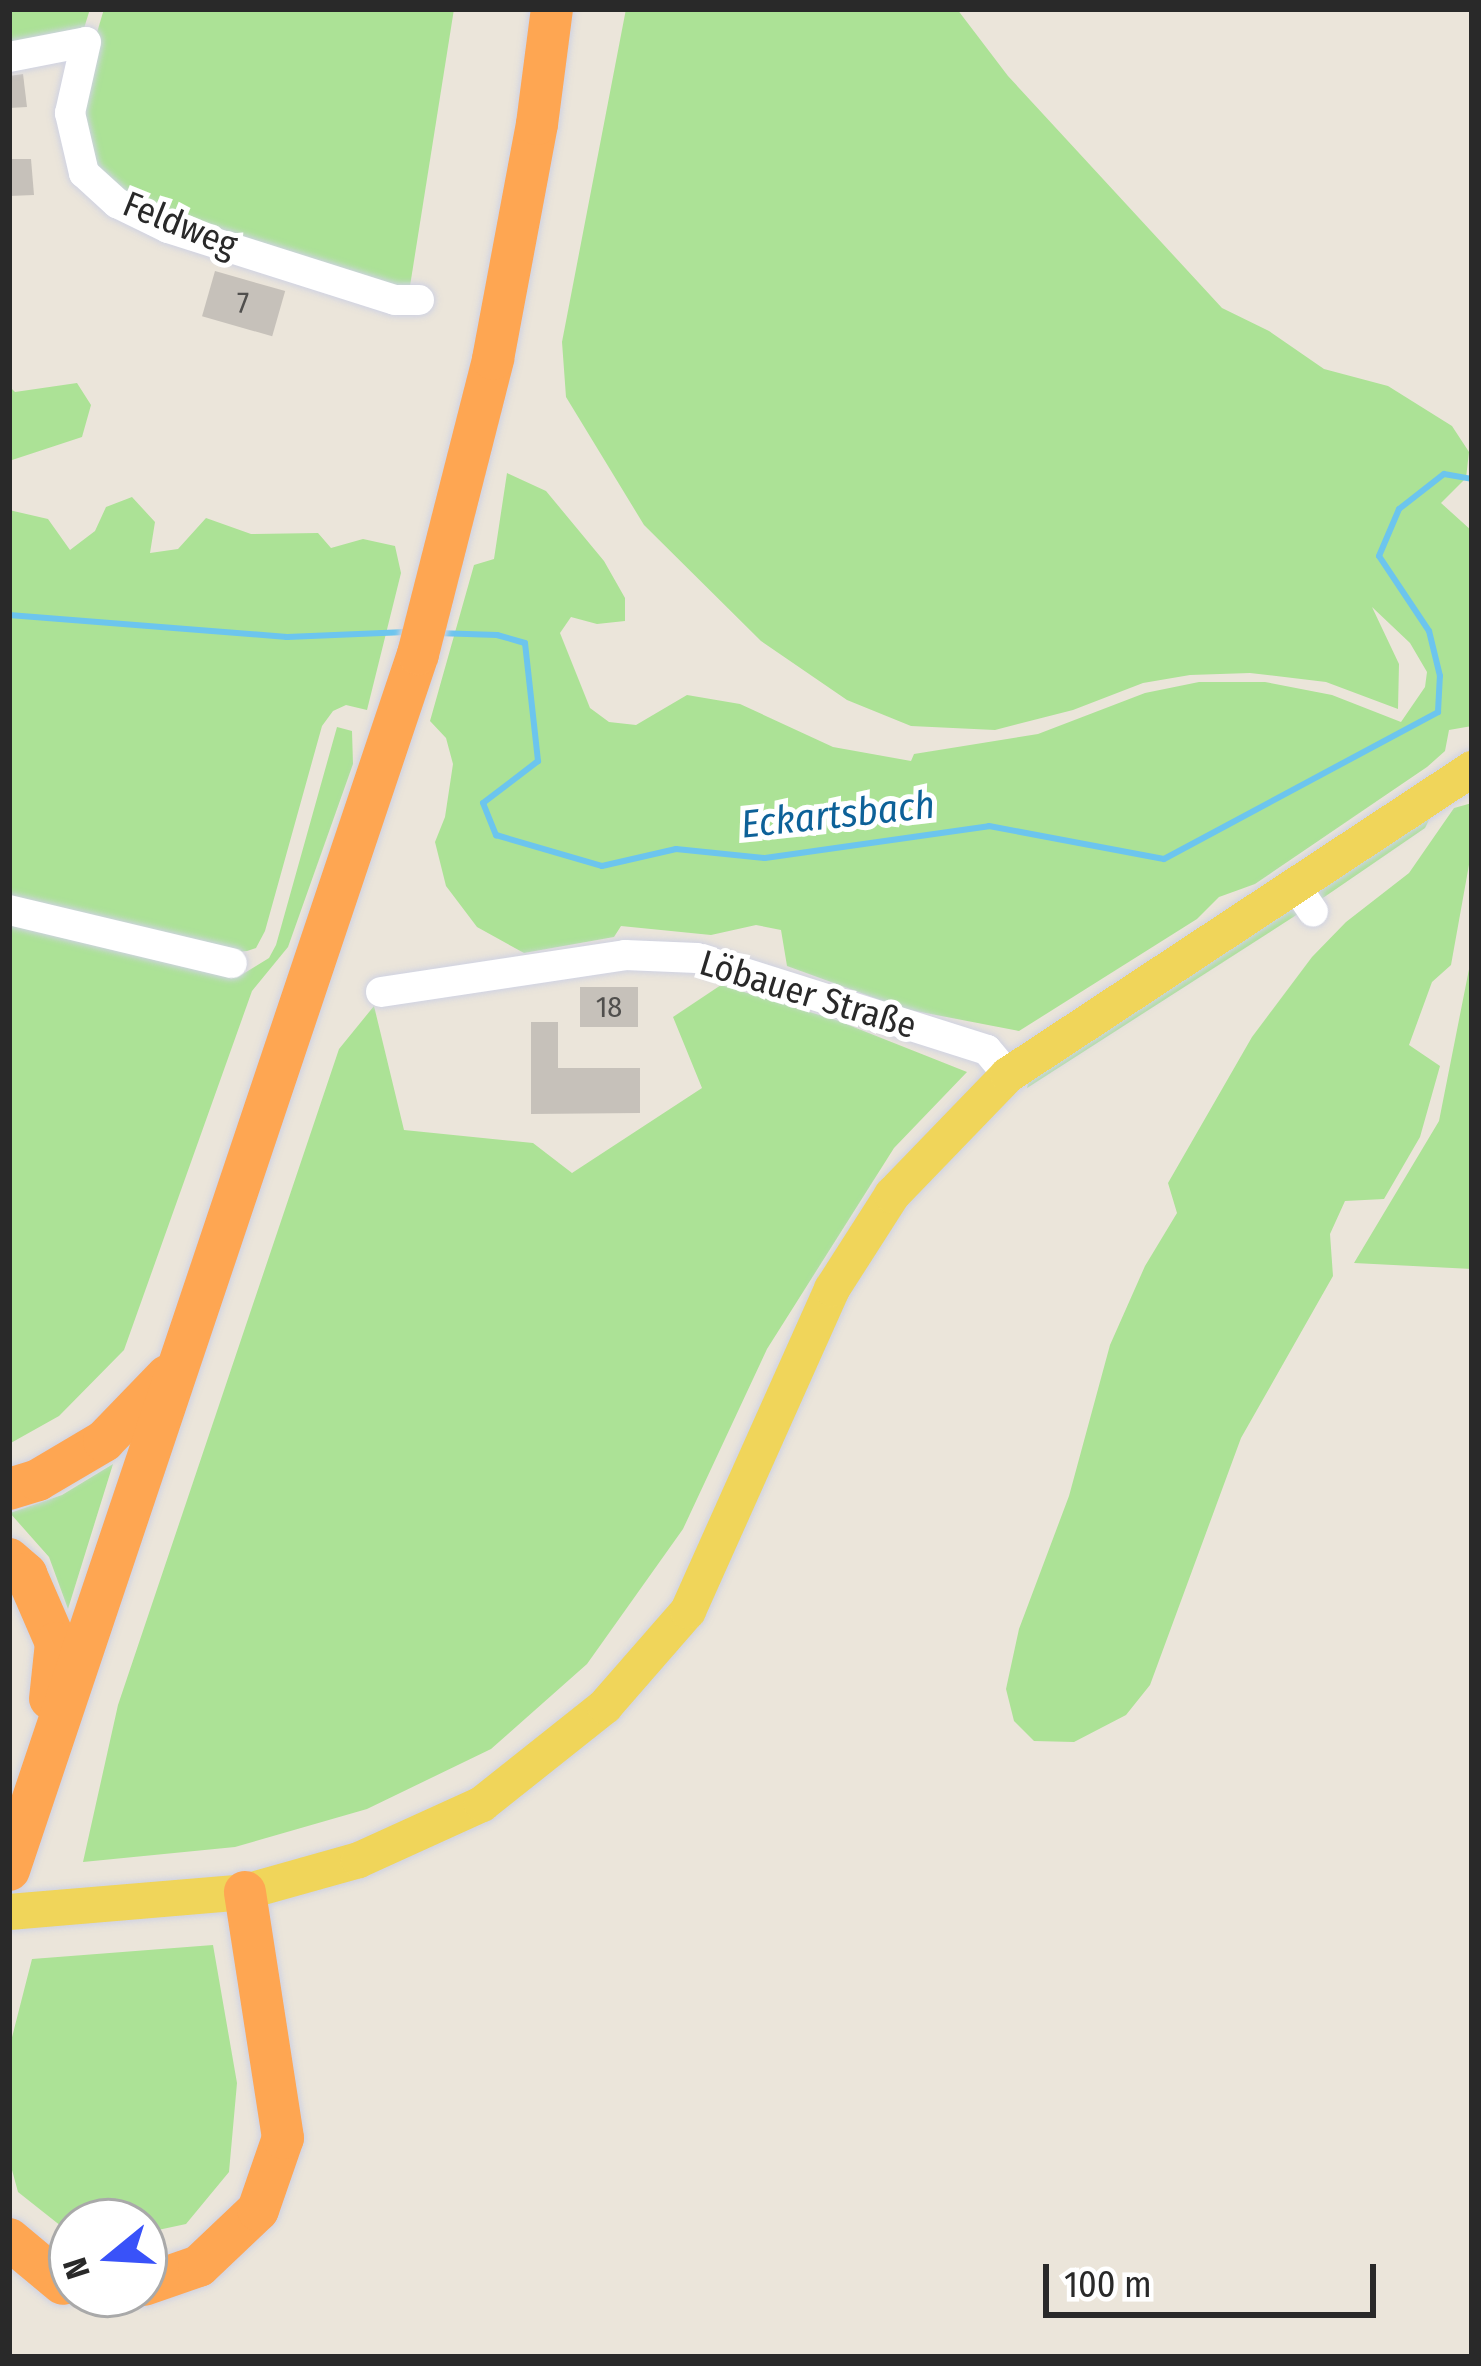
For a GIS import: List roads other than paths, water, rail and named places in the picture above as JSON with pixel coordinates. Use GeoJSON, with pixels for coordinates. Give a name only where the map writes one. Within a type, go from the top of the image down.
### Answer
{"type":"FeatureCollection","features":[{"type":"Feature","properties":{"kind":"highway"},"geometry":{"type":"LineString","coordinates":[[9,1870],[383,763],[449,546],[516,242],[552,9]]}},
{"type":"Feature","properties":{"kind":"highway"},"geometry":{"type":"LineString","coordinates":[[9,1489],[38,1480],[104,1441],[176,1367]]}},
{"type":"Feature","properties":{"kind":"highway"},"geometry":{"type":"LineString","coordinates":[[9,1558],[26,1574],[56,1643],[41,1779]]}},
{"type":"Feature","properties":{"kind":"highway"},"geometry":{"type":"LineString","coordinates":[[168,2277],[200,2266],[258,2210],[283,2138],[245,1892]]}},
{"type":"Feature","properties":{"kind":"highway"},"geometry":{"type":"LineString","coordinates":[[9,2240],[48,2269]]}},
{"type":"Feature","properties":{"kind":"highway"},"geometry":{"type":"LineString","coordinates":[[9,2284],[48,2284]]}},
{"type":"Feature","properties":{"kind":"main road"},"geometry":{"type":"LineString","coordinates":[[9,1912],[245,1892],[359,1860],[482,1804],[605,1706],[688,1611],[832,1289],[892,1195],[1017,1069],[1304,898],[1472,769]]}},
{"type":"Feature","properties":{"kind":"street","name":"Feldweg"},"geometry":{"type":"LineString","coordinates":[[9,57],[86,42],[70,113],[84,173],[117,203],[168,228],[395,300],[419,300]]}},
{"type":"Feature","properties":{"kind":"street"},"geometry":{"type":"LineString","coordinates":[[9,910],[232,963]]}},
{"type":"Feature","properties":{"kind":"street","name":"Löbauer Straße"},"geometry":{"type":"LineString","coordinates":[[381,992],[626,955],[698,958],[987,1050],[1017,1069]]}},
{"type":"Feature","properties":{"kind":"waterway","name":"Eckartsbach"},"geometry":{"type":"LineString","coordinates":[[437,633],[497,635],[525,643],[538,761],[483,803],[496,835],[602,866],[676,849],[765,858],[989,826],[1164,859],[1438,712],[1440,676],[1429,631],[1379,556],[1399,509],[1444,474],[1472,479]]}},
{"type":"Feature","properties":{"kind":"waterway","name":"Eckartsbach"},"geometry":{"type":"LineString","coordinates":[[9,615],[287,637],[406,632]]}}]}
